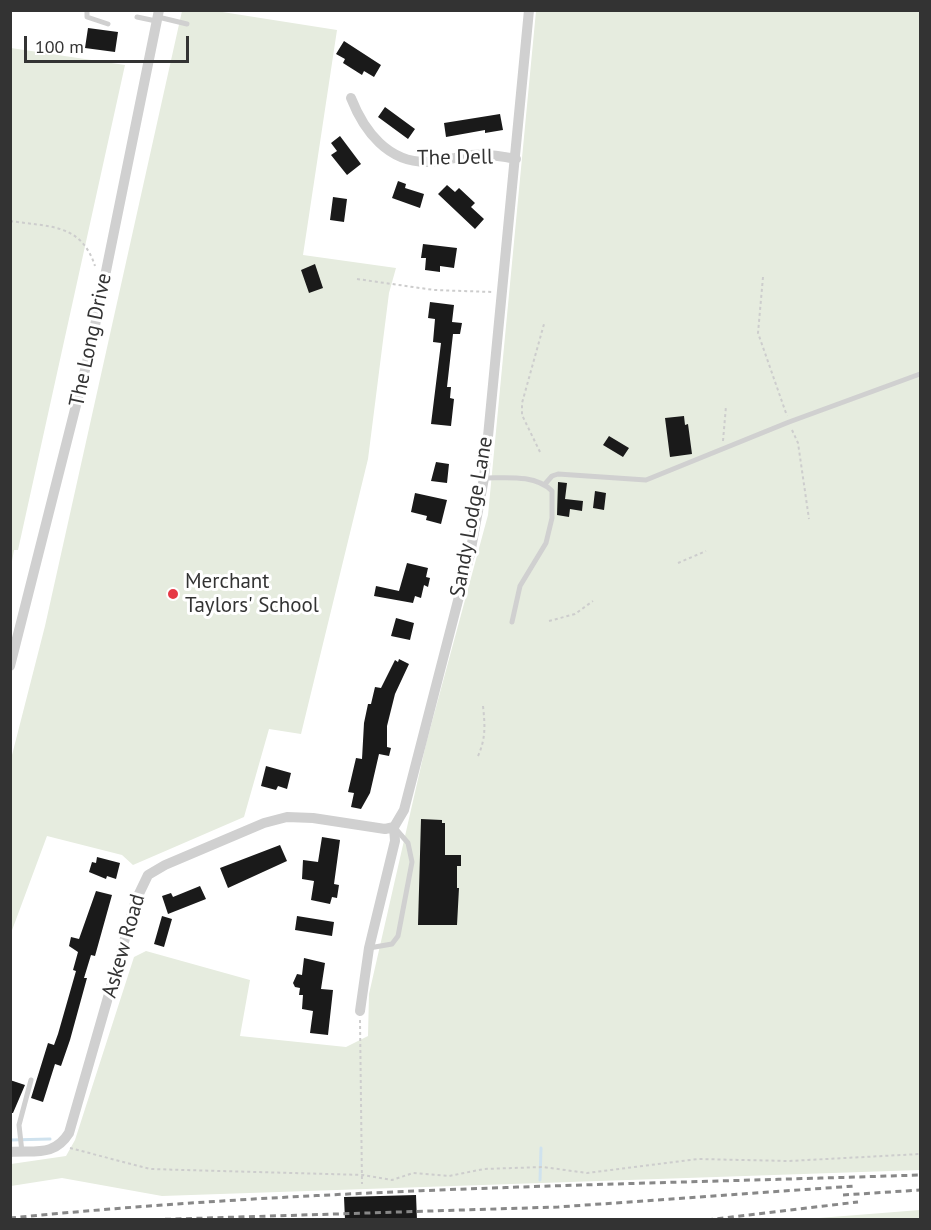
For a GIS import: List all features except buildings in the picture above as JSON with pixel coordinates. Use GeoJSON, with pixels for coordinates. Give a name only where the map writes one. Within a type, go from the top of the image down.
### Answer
{"type":"FeatureCollection","features":[{"type":"Feature","properties":{"kind":"street","name":"Sandy Lodge Lane"},"geometry":{"type":"LineString","coordinates":[[360,1013],[369,948],[394,848],[394,827],[404,810],[470,554],[484,478],[529,10]]}},
{"type":"Feature","properties":{"kind":"street","name":"The Long Drive"},"geometry":{"type":"LineString","coordinates":[[10,666],[76,411],[158,16]]}},
{"type":"Feature","properties":{"kind":"street","name":"The Dell"},"geometry":{"type":"LineString","coordinates":[[351,98],[374,138],[403,158],[428,162],[487,155],[516,159]]}},
{"type":"Feature","properties":{"kind":"street","name":"Askew Road"},"geometry":{"type":"LineString","coordinates":[[60,1145],[74,1123],[136,900],[148,875],[165,865],[274,819],[300,816],[385,829],[394,827]]}},
{"type":"Feature","properties":{"kind":"street"},"geometry":{"type":"LineString","coordinates":[[16,1152],[45,1152],[60,1145]]}},
{"type":"Feature","properties":{"kind":"lane"},"geometry":{"type":"LineString","coordinates":[[87,10],[87,17],[91,20],[108,24]]}},
{"type":"Feature","properties":{"kind":"lane"},"geometry":{"type":"LineString","coordinates":[[137,17],[158,16],[187,24]]}},
{"type":"Feature","properties":{"kind":"lane"},"geometry":{"type":"LineString","coordinates":[[545,484],[552,476],[558,474],[646,480],[789,422],[921,374]]}},
{"type":"Feature","properties":{"kind":"lane"},"geometry":{"type":"LineString","coordinates":[[484,478],[530,479],[545,484],[552,491],[552,518],[549,534],[536,563],[520,586],[512,622]]}},
{"type":"Feature","properties":{"kind":"lane"},"geometry":{"type":"LineString","coordinates":[[369,948],[392,944],[398,936],[412,862],[408,843],[394,827]]}},
{"type":"Feature","properties":{"kind":"lane"},"geometry":{"type":"LineString","coordinates":[[16,1152],[19,1125],[30,1080]]}},
{"type":"Feature","properties":{"kind":"path"},"geometry":{"type":"LineString","coordinates":[[10,221],[61,228],[76,234],[87,246],[98,272],[104,276]]}},
{"type":"Feature","properties":{"kind":"path"},"geometry":{"type":"LineString","coordinates":[[763,278],[758,333],[798,443],[808,519]]}},
{"type":"Feature","properties":{"kind":"path"},"geometry":{"type":"LineString","coordinates":[[357,279],[434,290],[501,293]]}},
{"type":"Feature","properties":{"kind":"path"},"geometry":{"type":"LineString","coordinates":[[540,452],[522,415],[522,403],[543,324]]}},
{"type":"Feature","properties":{"kind":"path"},"geometry":{"type":"LineString","coordinates":[[715,453],[725,434],[726,406]]}},
{"type":"Feature","properties":{"kind":"path"},"geometry":{"type":"LineString","coordinates":[[678,563],[706,551]]}},
{"type":"Feature","properties":{"kind":"path"},"geometry":{"type":"LineString","coordinates":[[549,621],[575,614],[592,601]]}},
{"type":"Feature","properties":{"kind":"path"},"geometry":{"type":"LineString","coordinates":[[478,756],[484,742],[486,728],[483,706]]}},
{"type":"Feature","properties":{"kind":"path"},"geometry":{"type":"LineString","coordinates":[[360,1013],[362,1184]]}},
{"type":"Feature","properties":{"kind":"path"},"geometry":{"type":"LineString","coordinates":[[60,1145],[150,1169],[363,1175],[392,1180],[413,1173],[449,1176],[484,1169],[543,1167],[586,1173],[698,1158],[789,1161],[921,1154]]}},
{"type":"Feature","properties":{"kind":"shaded area","name":"Merchant Taylors' School"},"geometry":{"type":"Polygon","coordinates":[[[182,11],[216,11],[337,30],[303,255],[396,268],[389,293],[368,459],[301,734],[269,729],[244,817],[133,865],[122,855],[47,836],[11,933],[11,759],[45,626],[182,11]]]}},
{"type":"Feature","properties":{"kind":"shaded area"},"geometry":{"type":"Polygon","coordinates":[[[536,11],[920,11],[920,1170],[162,1196],[62,1178],[11,1186],[11,1164],[66,1156],[75,1140],[134,957],[146,951],[250,980],[240,1036],[346,1047],[368,1036],[369,994],[426,744],[488,515],[536,11]]]}},
{"type":"Feature","properties":{"kind":"shaded area"},"geometry":{"type":"Polygon","coordinates":[[[11,48],[125,65],[18,550],[14,550],[11,567],[11,48]]]}},
{"type":"Feature","properties":{"kind":"shaded area"},"geometry":{"type":"Polygon","coordinates":[[[920,1210],[920,1219],[806,1219],[920,1210]]]}},
{"type":"Feature","properties":{"kind":"waterway"},"geometry":{"type":"LineString","coordinates":[[10,1140],[50,1139]]}},
{"type":"Feature","properties":{"kind":"waterway"},"geometry":{"type":"LineString","coordinates":[[540,1180],[541,1148]]}},
{"type":"Feature","properties":{"kind":"railway"},"geometry":{"type":"LineString","coordinates":[[10,1218],[237,1200],[351,1194],[920,1175]]}},
{"type":"Feature","properties":{"kind":"railway"},"geometry":{"type":"LineString","coordinates":[[144,1220],[558,1207],[855,1186]]}},
{"type":"Feature","properties":{"kind":"railway"},"geometry":{"type":"LineString","coordinates":[[843,1195],[920,1190]]}},
{"type":"Feature","properties":{"kind":"railway"},"geometry":{"type":"LineString","coordinates":[[707,1220],[858,1202]]}},
{"type":"Feature","properties":{"kind":"place","name":"Merchant Taylors' School"},"geometry":{"type":"Point","coordinates":[173,594]}}]}
